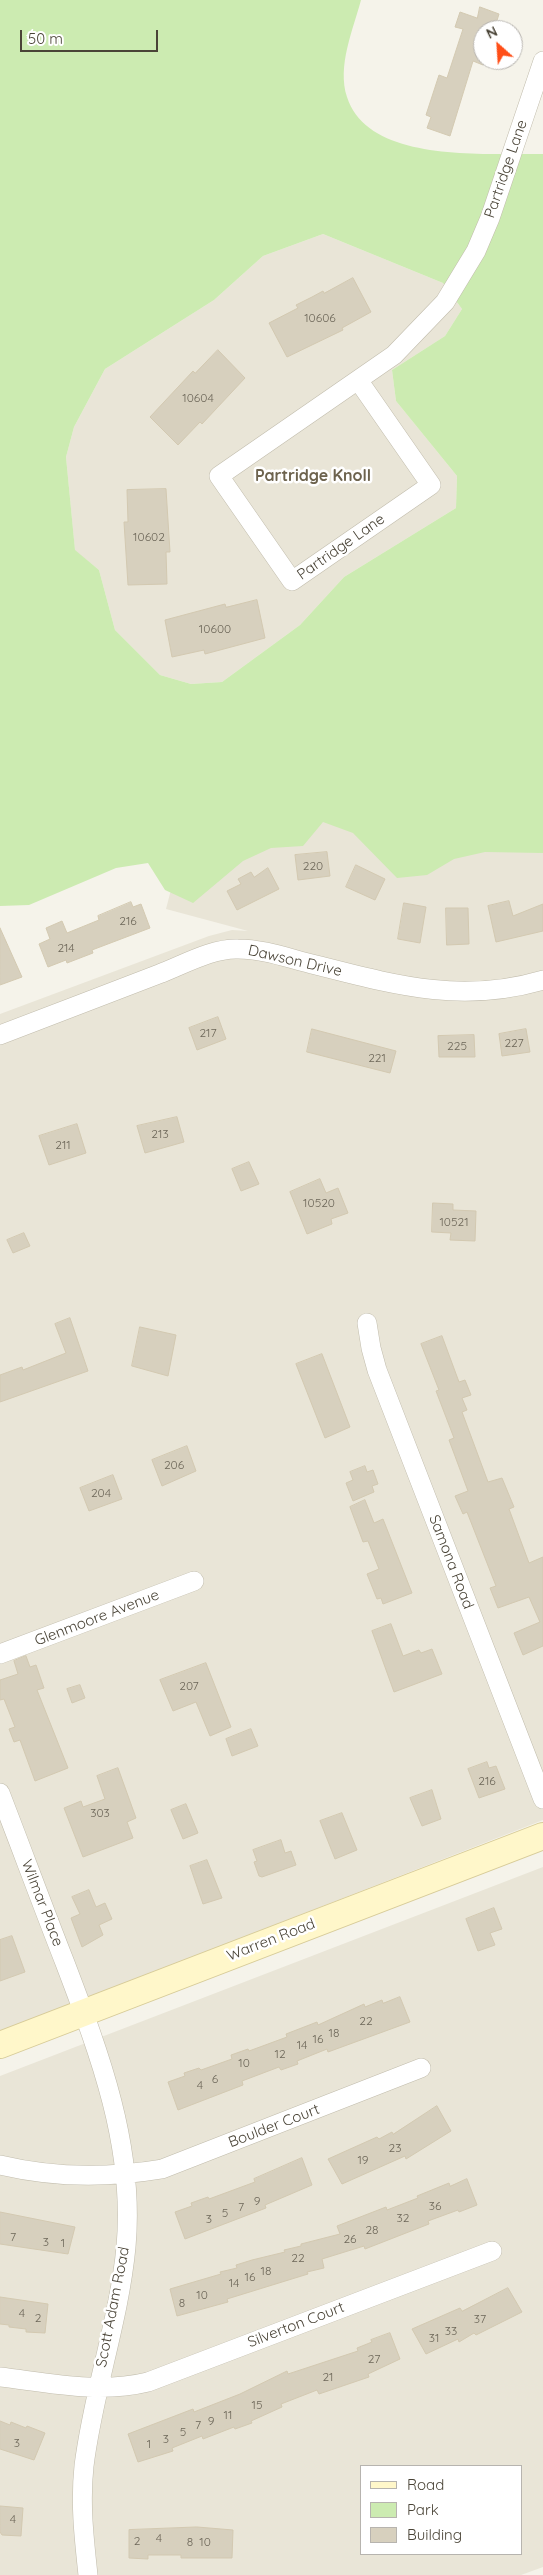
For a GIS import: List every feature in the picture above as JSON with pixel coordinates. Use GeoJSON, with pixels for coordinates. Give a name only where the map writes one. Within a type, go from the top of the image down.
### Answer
{"type":"FeatureCollection","features":[{"type":"Feature","properties":{"kind":"street","name":"Partridge Lane"},"geometry":{"type":"LineString","coordinates":[[358,380],[431,485],[292,581],[219,476],[394,355],[445,302],[461,277],[490,218],[543,61]]}},
{"type":"Feature","properties":{"kind":"street","name":"Dawson Drive"},"geometry":{"type":"LineString","coordinates":[[0,1036],[197,959],[236,949],[262,951],[396,986],[420,990],[455,993],[492,992],[543,980]]}},
{"type":"Feature","properties":{"kind":"street","name":"Samona Road"},"geometry":{"type":"LineString","coordinates":[[367,1323],[370,1348],[377,1370],[543,1800]]}},
{"type":"Feature","properties":{"kind":"street","name":"Glenmoore Avenue"},"geometry":{"type":"LineString","coordinates":[[0,1654],[194,1581]]}},
{"type":"Feature","properties":{"kind":"street","name":"Wilmar Place"},"geometry":{"type":"LineString","coordinates":[[0,1793],[84,2012]]}},
{"type":"Feature","properties":{"kind":"street","name":"Warren Road"},"geometry":{"type":"LineString","coordinates":[[0,2044],[543,1836]]}},
{"type":"Feature","properties":{"kind":"street","name":"Scott Adam Road"},"geometry":{"type":"LineString","coordinates":[[84,2012],[111,2093],[125,2175],[126,2230],[122,2274],[97,2388],[84,2466],[82,2501],[88,2575]]}},
{"type":"Feature","properties":{"kind":"street","name":"Boulder Court"},"geometry":{"type":"LineString","coordinates":[[0,2165],[71,2176],[125,2175],[162,2169],[421,2068]]}},
{"type":"Feature","properties":{"kind":"street","name":"Silverton Court"},"geometry":{"type":"LineString","coordinates":[[0,2377],[97,2388],[129,2386],[148,2382],[492,2250]]}},
{"type":"Feature","properties":{"kind":"shaded area"},"geometry":{"type":"Polygon","coordinates":[[[323,234],[443,283],[462,309],[445,336],[392,370],[396,401],[457,476],[456,508],[344,577],[300,625],[222,682],[191,684],[160,675],[115,630],[99,570],[75,551],[66,457],[74,427],[105,369],[214,300],[263,256],[323,234]]]}},
{"type":"Feature","properties":{"kind":"shaded area"},"geometry":{"type":"Polygon","coordinates":[[[543,678],[543,1820],[0,2032],[0,1014],[209,936],[232,930],[248,931],[166,909],[186,832],[543,678]]]}},
{"type":"Feature","properties":{"kind":"shaded area"},"geometry":{"type":"Polygon","coordinates":[[[543,1867],[543,2567],[521,2575],[0,2575],[0,2076],[543,1867]]]}},
{"type":"Feature","properties":{"kind":"green space"},"geometry":{"type":"Polygon","coordinates":[[[0,0],[361,0],[347,48],[344,73],[347,97],[359,119],[379,134],[404,144],[432,150],[462,153],[543,154],[543,853],[485,852],[454,859],[427,875],[397,878],[353,833],[323,822],[303,846],[271,848],[243,861],[193,903],[165,890],[148,863],[116,868],[29,905],[0,906],[0,0]],[[323,234],[263,256],[214,300],[105,369],[74,427],[66,457],[75,550],[99,570],[115,630],[160,675],[191,684],[222,682],[300,625],[344,577],[456,508],[457,476],[396,401],[392,370],[445,336],[462,309],[443,283],[323,234]]]}},
{"type":"Feature","properties":{"kind":"building"},"geometry":{"type":"Polygon","coordinates":[[[480,7],[499,14],[497,20],[473,20],[473,61],[450,136],[427,128],[431,117],[426,115],[439,75],[447,78],[463,29],[455,27],[460,12],[477,18],[480,7]]]}},
{"type":"Feature","properties":{"kind":"building"},"geometry":{"type":"Polygon","coordinates":[[[353,278],[371,312],[342,328],[343,330],[287,357],[269,323],[298,308],[296,305],[353,278]]]}},
{"type":"Feature","properties":{"kind":"building"},"geometry":{"type":"Polygon","coordinates":[[[218,350],[245,378],[202,424],[200,422],[178,445],[150,417],[193,371],[195,373],[218,350]]]}},
{"type":"Feature","properties":{"kind":"building"},"geometry":{"type":"Polygon","coordinates":[[[166,489],[170,552],[166,552],[167,584],[128,585],[124,522],[128,522],[127,490],[166,489]]]}},
{"type":"Feature","properties":{"kind":"building"},"geometry":{"type":"Polygon","coordinates":[[[257,600],[265,638],[205,654],[204,650],[172,657],[165,620],[225,604],[226,607],[257,600]]]}},
{"type":"Feature","properties":{"kind":"building"},"geometry":{"type":"Polygon","coordinates":[[[327,852],[330,876],[298,880],[295,855],[327,852]]]}},
{"type":"Feature","properties":{"kind":"building"},"geometry":{"type":"Polygon","coordinates":[[[356,865],[385,879],[375,900],[346,887],[356,865]]]}},
{"type":"Feature","properties":{"kind":"building"},"geometry":{"type":"Polygon","coordinates":[[[268,868],[279,889],[237,910],[227,891],[241,884],[238,879],[251,872],[254,877],[268,868]]]}},
{"type":"Feature","properties":{"kind":"building"},"geometry":{"type":"Polygon","coordinates":[[[509,901],[513,916],[543,904],[543,931],[496,942],[488,906],[509,901]]]}},
{"type":"Feature","properties":{"kind":"building"},"geometry":{"type":"Polygon","coordinates":[[[131,902],[133,907],[141,904],[150,928],[92,950],[93,953],[67,963],[66,960],[48,967],[39,944],[50,939],[46,928],[62,921],[67,933],[99,920],[98,916],[131,902]]]}},
{"type":"Feature","properties":{"kind":"building"},"geometry":{"type":"Polygon","coordinates":[[[404,903],[426,907],[420,943],[398,939],[404,903]]]}},
{"type":"Feature","properties":{"kind":"building"},"geometry":{"type":"Polygon","coordinates":[[[446,908],[468,908],[469,944],[447,945],[446,908]]]}},
{"type":"Feature","properties":{"kind":"building"},"geometry":{"type":"Polygon","coordinates":[[[0,928],[22,977],[0,985],[0,928]]]}},
{"type":"Feature","properties":{"kind":"building"},"geometry":{"type":"Polygon","coordinates":[[[218,1017],[226,1039],[197,1050],[189,1028],[218,1017]]]}},
{"type":"Feature","properties":{"kind":"building"},"geometry":{"type":"Polygon","coordinates":[[[312,1029],[396,1051],[390,1073],[307,1052],[312,1029]]]}},
{"type":"Feature","properties":{"kind":"building"},"geometry":{"type":"Polygon","coordinates":[[[526,1029],[530,1052],[502,1056],[499,1034],[526,1029]]]}},
{"type":"Feature","properties":{"kind":"building"},"geometry":{"type":"Polygon","coordinates":[[[474,1035],[475,1057],[439,1057],[438,1036],[474,1035]]]}},
{"type":"Feature","properties":{"kind":"building"},"geometry":{"type":"Polygon","coordinates":[[[177,1117],[184,1142],[145,1153],[137,1126],[177,1117]]]}},
{"type":"Feature","properties":{"kind":"building"},"geometry":{"type":"Polygon","coordinates":[[[77,1124],[86,1153],[49,1165],[39,1136],[77,1124]]]}},
{"type":"Feature","properties":{"kind":"building"},"geometry":{"type":"Polygon","coordinates":[[[249,1162],[259,1184],[241,1191],[232,1169],[249,1162]]]}},
{"type":"Feature","properties":{"kind":"building"},"geometry":{"type":"Polygon","coordinates":[[[320,1179],[326,1193],[338,1188],[348,1213],[331,1219],[332,1224],[307,1234],[290,1192],[320,1179]]]}},
{"type":"Feature","properties":{"kind":"building"},"geometry":{"type":"Polygon","coordinates":[[[433,1203],[453,1204],[453,1210],[476,1211],[475,1241],[450,1240],[451,1233],[432,1232],[433,1203]]]}},
{"type":"Feature","properties":{"kind":"building"},"geometry":{"type":"Polygon","coordinates":[[[24,1233],[30,1246],[13,1253],[7,1240],[24,1233]]]}},
{"type":"Feature","properties":{"kind":"building"},"geometry":{"type":"Polygon","coordinates":[[[70,1318],[88,1371],[0,1402],[0,1375],[22,1367],[23,1370],[66,1353],[55,1324],[70,1318]]]}},
{"type":"Feature","properties":{"kind":"building"},"geometry":{"type":"Polygon","coordinates":[[[140,1327],[176,1335],[168,1376],[132,1366],[140,1327]]]}},
{"type":"Feature","properties":{"kind":"building"},"geometry":{"type":"Polygon","coordinates":[[[442,1336],[459,1382],[465,1380],[471,1395],[462,1398],[467,1410],[462,1412],[488,1482],[502,1478],[514,1507],[509,1509],[529,1563],[543,1557],[543,1646],[523,1655],[514,1633],[540,1622],[529,1597],[498,1608],[490,1588],[496,1586],[467,1512],[463,1514],[455,1496],[468,1491],[449,1440],[454,1438],[436,1391],[439,1390],[421,1344],[442,1336]]]}},
{"type":"Feature","properties":{"kind":"building"},"geometry":{"type":"Polygon","coordinates":[[[322,1354],[350,1427],[325,1438],[296,1364],[322,1354]]]}},
{"type":"Feature","properties":{"kind":"building"},"geometry":{"type":"Polygon","coordinates":[[[187,1446],[196,1471],[162,1486],[152,1460],[187,1446]]]}},
{"type":"Feature","properties":{"kind":"building"},"geometry":{"type":"Polygon","coordinates":[[[365,1466],[367,1472],[373,1470],[378,1484],[372,1486],[374,1492],[353,1501],[346,1483],[353,1480],[350,1472],[365,1466]]]}},
{"type":"Feature","properties":{"kind":"building"},"geometry":{"type":"Polygon","coordinates":[[[113,1475],[122,1499],[89,1511],[80,1488],[113,1475]]]}},
{"type":"Feature","properties":{"kind":"building"},"geometry":{"type":"Polygon","coordinates":[[[365,1500],[374,1523],[383,1519],[412,1593],[383,1604],[381,1598],[377,1599],[367,1574],[379,1569],[368,1541],[363,1542],[350,1507],[365,1500]]]}},
{"type":"Feature","properties":{"kind":"building"},"geometry":{"type":"Polygon","coordinates":[[[391,1624],[403,1656],[419,1650],[421,1653],[432,1649],[442,1674],[394,1692],[372,1631],[391,1624]]]}},
{"type":"Feature","properties":{"kind":"building"},"geometry":{"type":"Polygon","coordinates":[[[26,1656],[30,1667],[36,1665],[44,1688],[37,1690],[68,1768],[35,1781],[20,1740],[14,1742],[9,1729],[15,1727],[4,1699],[0,1700],[0,1680],[18,1674],[14,1661],[26,1656]]]}},
{"type":"Feature","properties":{"kind":"building"},"geometry":{"type":"Polygon","coordinates":[[[206,1663],[231,1727],[210,1736],[196,1702],[173,1711],[160,1680],[206,1663]]]}},
{"type":"Feature","properties":{"kind":"building"},"geometry":{"type":"Polygon","coordinates":[[[80,1685],[85,1698],[72,1703],[67,1689],[80,1685]]]}},
{"type":"Feature","properties":{"kind":"building"},"geometry":{"type":"Polygon","coordinates":[[[251,1729],[258,1746],[232,1756],[226,1739],[251,1729]]]}},
{"type":"Feature","properties":{"kind":"building"},"geometry":{"type":"Polygon","coordinates":[[[487,1762],[489,1768],[496,1766],[505,1789],[479,1798],[468,1769],[487,1762]]]}},
{"type":"Feature","properties":{"kind":"building"},"geometry":{"type":"Polygon","coordinates":[[[118,1768],[136,1818],[127,1822],[133,1838],[83,1857],[64,1808],[81,1801],[83,1807],[105,1799],[97,1776],[118,1768]]]}},
{"type":"Feature","properties":{"kind":"building"},"geometry":{"type":"Polygon","coordinates":[[[432,1790],[441,1819],[422,1826],[410,1798],[432,1790]]]}},
{"type":"Feature","properties":{"kind":"building"},"geometry":{"type":"Polygon","coordinates":[[[186,1804],[198,1833],[183,1839],[171,1810],[186,1804]]]}},
{"type":"Feature","properties":{"kind":"building"},"geometry":{"type":"Polygon","coordinates":[[[342,1813],[357,1850],[335,1859],[320,1821],[342,1813]]]}},
{"type":"Feature","properties":{"kind":"building"},"geometry":{"type":"Polygon","coordinates":[[[281,1840],[285,1853],[291,1851],[296,1865],[262,1877],[259,1876],[254,1862],[257,1861],[253,1850],[281,1840]]]}},
{"type":"Feature","properties":{"kind":"building"},"geometry":{"type":"Polygon","coordinates":[[[207,1860],[222,1898],[203,1904],[190,1866],[207,1860]]]}},
{"type":"Feature","properties":{"kind":"building"},"geometry":{"type":"Polygon","coordinates":[[[89,1890],[96,1907],[105,1903],[112,1919],[99,1925],[103,1935],[82,1947],[71,1918],[80,1914],[72,1897],[89,1890]]]}},
{"type":"Feature","properties":{"kind":"building"},"geometry":{"type":"Polygon","coordinates":[[[494,1908],[502,1929],[490,1933],[495,1945],[478,1951],[466,1919],[494,1908]]]}},
{"type":"Feature","properties":{"kind":"building"},"geometry":{"type":"Polygon","coordinates":[[[12,1936],[25,1972],[0,1981],[0,1940],[12,1936]]]}},
{"type":"Feature","properties":{"kind":"building"},"geometry":{"type":"Polygon","coordinates":[[[400,1997],[410,2022],[328,2052],[327,2049],[297,2061],[298,2064],[281,2070],[279,2067],[242,2081],[243,2085],[178,2110],[168,2082],[185,2076],[184,2073],[199,2068],[201,2070],[232,2059],[231,2055],[248,2049],[249,2051],[287,2037],[286,2034],[317,2022],[318,2025],[364,2004],[365,2007],[382,2000],[383,2003],[400,1997]]]}},
{"type":"Feature","properties":{"kind":"building"},"geometry":{"type":"Polygon","coordinates":[[[437,2106],[451,2131],[406,2159],[405,2156],[342,2184],[328,2159],[377,2137],[379,2139],[392,2132],[393,2134],[437,2106]]]}},
{"type":"Feature","properties":{"kind":"building"},"geometry":{"type":"Polygon","coordinates":[[[302,2158],[312,2185],[265,2205],[266,2208],[185,2239],[175,2212],[192,2206],[191,2203],[208,2197],[209,2199],[255,2182],[254,2179],[302,2158]]]}},
{"type":"Feature","properties":{"kind":"building"},"geometry":{"type":"Polygon","coordinates":[[[467,2179],[477,2205],[428,2221],[429,2224],[365,2249],[364,2246],[322,2259],[324,2268],[307,2272],[308,2274],[227,2299],[228,2302],[177,2316],[170,2289],[221,2274],[220,2272],[237,2268],[236,2265],[285,2252],[284,2250],[301,2246],[301,2244],[340,2234],[337,2226],[386,2207],[387,2210],[449,2183],[450,2186],[467,2179]]]}},
{"type":"Feature","properties":{"kind":"building"},"geometry":{"type":"Polygon","coordinates":[[[0,2212],[75,2227],[68,2254],[0,2244],[0,2212]]]}},
{"type":"Feature","properties":{"kind":"building"},"geometry":{"type":"Polygon","coordinates":[[[508,2288],[522,2312],[476,2335],[474,2333],[459,2342],[458,2339],[426,2354],[412,2329],[460,2308],[462,2311],[508,2288]]]}},
{"type":"Feature","properties":{"kind":"building"},"geometry":{"type":"Polygon","coordinates":[[[0,2297],[48,2304],[45,2333],[26,2332],[26,2329],[0,2324],[0,2297]]]}},
{"type":"Feature","properties":{"kind":"building"},"geometry":{"type":"Polygon","coordinates":[[[390,2333],[400,2359],[368,2374],[369,2377],[319,2394],[317,2390],[281,2404],[282,2407],[251,2421],[252,2423],[235,2429],[234,2427],[203,2439],[202,2436],[172,2448],[173,2451],[138,2462],[128,2434],[193,2409],[194,2412],[240,2394],[287,2371],[288,2374],[358,2351],[357,2348],[372,2342],[371,2340],[390,2333]]]}},
{"type":"Feature","properties":{"kind":"building"},"geometry":{"type":"Polygon","coordinates":[[[0,2421],[10,2425],[11,2422],[26,2428],[27,2426],[45,2433],[34,2460],[0,2449],[0,2421]]]}},
{"type":"Feature","properties":{"kind":"building"},"geometry":{"type":"Polygon","coordinates":[[[0,2506],[23,2508],[21,2536],[2,2535],[0,2532],[0,2506]]]}},
{"type":"Feature","properties":{"kind":"building"},"geometry":{"type":"Polygon","coordinates":[[[197,2527],[233,2530],[232,2558],[181,2558],[181,2555],[148,2555],[148,2559],[129,2558],[129,2530],[197,2527]]]}},
{"type":"Feature","properties":{"kind":"district","name":"Partridge Knoll"},"geometry":{"type":"Point","coordinates":[313,476]}}]}
